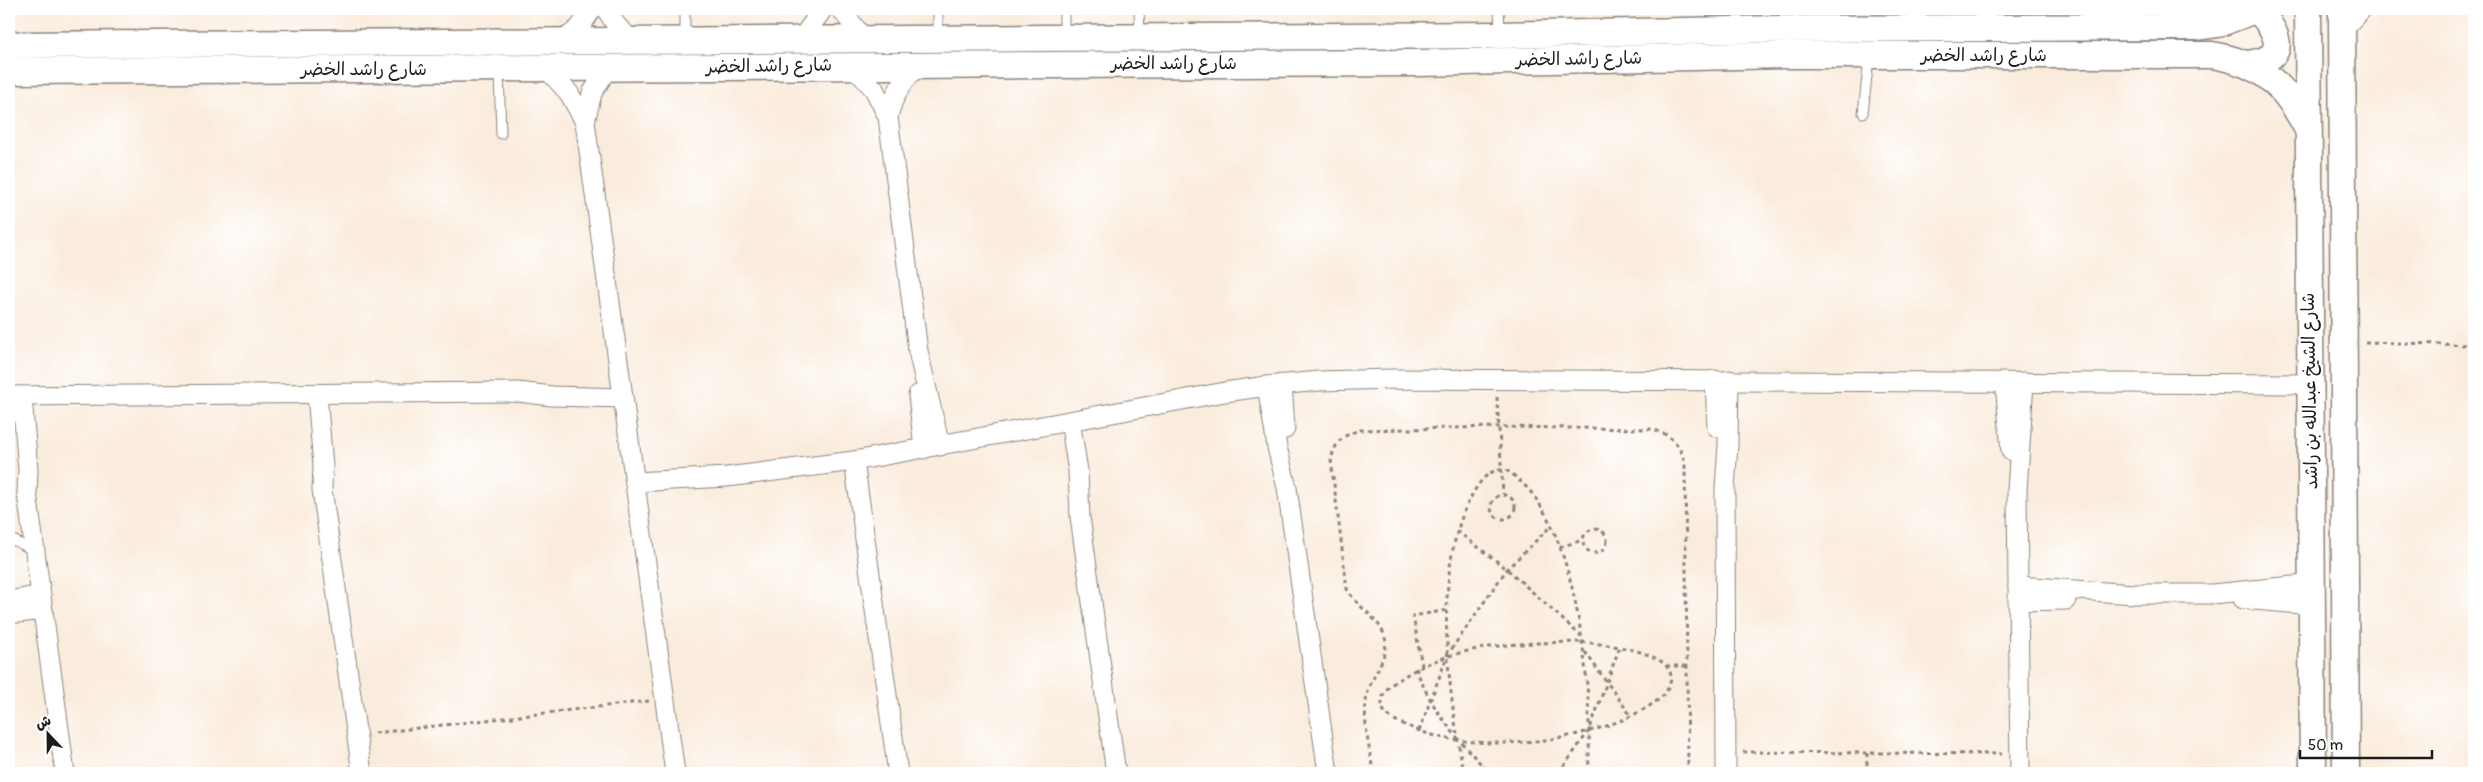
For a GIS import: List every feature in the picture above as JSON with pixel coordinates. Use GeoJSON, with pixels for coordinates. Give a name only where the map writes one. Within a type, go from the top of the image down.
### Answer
{"type":"FeatureCollection","features":[{"type":"Feature","properties":{"kind":"street"},"geometry":{"type":"LineString","coordinates":[[563,41],[580,26],[592,9]]}},
{"type":"Feature","properties":{"kind":"street"},"geometry":{"type":"LineString","coordinates":[[606,9],[616,25],[631,40]]}},
{"type":"Feature","properties":{"kind":"street"},"geometry":{"type":"LineString","coordinates":[[801,39],[823,9]]}},
{"type":"Feature","properties":{"kind":"street"},"geometry":{"type":"LineString","coordinates":[[842,9],[863,38]]}},
{"type":"Feature","properties":{"kind":"street"},"geometry":{"type":"LineString","coordinates":[[2247,64],[2266,59],[2273,53],[2277,43],[2272,25],[2257,9]]}},
{"type":"Feature","properties":{"kind":"street","name":"شارع راشد الخضر"},"geometry":{"type":"LineString","coordinates":[[9,45],[863,38],[1140,38],[1500,35],[1780,29],[2196,27],[2218,24],[2257,9]]}},
{"type":"Feature","properties":{"kind":"street","name":"شارع الشيخ عبدالله بن راشد"},"geometry":{"type":"LineString","coordinates":[[2308,9],[2307,128],[2313,595],[2313,773]]}},
{"type":"Feature","properties":{"kind":"street"},"geometry":{"type":"LineString","coordinates":[[2342,19],[2362,9]]}},
{"type":"Feature","properties":{"kind":"street","name":"شارع الشيخ عبدالله بن راشد"},"geometry":{"type":"LineString","coordinates":[[2342,19],[2346,773]]}},
{"type":"Feature","properties":{"kind":"street","name":"شارع راشد الخضر"},"geometry":{"type":"LineString","coordinates":[[9,71],[608,68],[920,64],[1417,63],[1870,55],[2212,55],[2247,64],[2273,80],[2294,102],[2307,128]]}},
{"type":"Feature","properties":{"kind":"street"},"geometry":{"type":"LineString","coordinates":[[888,117],[898,88],[920,64]]}},
{"type":"Feature","properties":{"kind":"street"},"geometry":{"type":"LineString","coordinates":[[852,65],[874,89],[888,117],[918,351],[917,385],[932,448]]}},
{"type":"Feature","properties":{"kind":"street"},"geometry":{"type":"LineString","coordinates":[[546,68],[569,92],[585,122],[675,773]]}},
{"type":"Feature","properties":{"kind":"street"},"geometry":{"type":"LineString","coordinates":[[585,122],[592,93],[608,68]]}},
{"type":"Feature","properties":{"kind":"street"},"geometry":{"type":"LineString","coordinates":[[636,489],[854,461],[1274,385],[1356,379],[2310,384]]}},
{"type":"Feature","properties":{"kind":"street"},"geometry":{"type":"LineString","coordinates":[[1722,380],[1719,453],[1725,488],[1726,773]]}},
{"type":"Feature","properties":{"kind":"street"},"geometry":{"type":"LineString","coordinates":[[2005,382],[2011,456],[2017,492]]}},
{"type":"Feature","properties":{"kind":"street"},"geometry":{"type":"LineString","coordinates":[[2020,773],[2017,492],[2024,382]]}},
{"type":"Feature","properties":{"kind":"street"},"geometry":{"type":"LineString","coordinates":[[1274,385],[1277,447],[1288,488],[1328,770]]}},
{"type":"Feature","properties":{"kind":"street"},"geometry":{"type":"LineString","coordinates":[[65,773],[27,493],[28,470],[13,398],[518,392],[552,387],[622,391]]}},
{"type":"Feature","properties":{"kind":"street"},"geometry":{"type":"LineString","coordinates":[[311,394],[323,466],[322,489],[362,773]]}},
{"type":"Feature","properties":{"kind":"street"},"geometry":{"type":"LineString","coordinates":[[1064,423],[1069,485],[1080,517],[1116,773]]}},
{"type":"Feature","properties":{"kind":"street"},"geometry":{"type":"LineString","coordinates":[[854,461],[898,773]]}},
{"type":"Feature","properties":{"kind":"street"},"geometry":{"type":"LineString","coordinates":[[2018,594],[2313,595]]}},
{"type":"Feature","properties":{"kind":"street"},"geometry":{"type":"LineString","coordinates":[[9,601],[42,602]]}},
{"type":"Feature","properties":{"kind":"street"},"geometry":{"type":"LineString","coordinates":[[9,614],[42,602]]}},
{"type":"Feature","properties":{"kind":"lane"},"geometry":{"type":"LineString","coordinates":[[685,9],[685,40]]}},
{"type":"Feature","properties":{"kind":"lane"},"geometry":{"type":"LineString","coordinates":[[938,9],[938,38]]}},
{"type":"Feature","properties":{"kind":"lane"},"geometry":{"type":"LineString","coordinates":[[1064,9],[1064,38]]}},
{"type":"Feature","properties":{"kind":"lane"},"geometry":{"type":"LineString","coordinates":[[1139,9],[1140,38]]}},
{"type":"Feature","properties":{"kind":"lane"},"geometry":{"type":"LineString","coordinates":[[1499,9],[1500,35]]}},
{"type":"Feature","properties":{"kind":"lane"},"geometry":{"type":"LineString","coordinates":[[1863,113],[1870,55]]}},
{"type":"Feature","properties":{"kind":"lane"},"geometry":{"type":"LineString","coordinates":[[498,68],[501,134]]}},
{"type":"Feature","properties":{"kind":"lane"},"geometry":{"type":"LineString","coordinates":[[9,538],[35,551]]}},
{"type":"Feature","properties":{"kind":"path"},"geometry":{"type":"LineString","coordinates":[[2344,341],[2474,345]]}},
{"type":"Feature","properties":{"kind":"path"},"geometry":{"type":"LineString","coordinates":[[1496,379],[1500,470],[1503,494]]}},
{"type":"Feature","properties":{"kind":"path"},"geometry":{"type":"LineString","coordinates":[[1373,773],[1366,705],[1368,691],[1385,653],[1386,641],[1382,630],[1358,606],[1347,590],[1331,460],[1334,448],[1340,439],[1350,432],[1361,430],[1498,427],[1652,429],[1665,433],[1675,441],[1682,452],[1685,465],[1688,773]]}},
{"type":"Feature","properties":{"kind":"path"},"geometry":{"type":"LineString","coordinates":[[1464,773],[1458,741],[1448,654],[1448,610],[1452,557],[1456,531],[1478,484],[1492,472],[1500,470],[1508,471],[1526,486],[1552,525],[1572,591],[1584,650],[1589,731],[1588,773]]}},
{"type":"Feature","properties":{"kind":"path"},"geometry":{"type":"LineString","coordinates":[[1503,494],[1513,500],[1516,506],[1511,516],[1506,519],[1494,516],[1490,505],[1497,496],[1503,494]]}},
{"type":"Feature","properties":{"kind":"path"},"geometry":{"type":"LineString","coordinates":[[1420,731],[1430,698],[1448,654],[1507,569],[1552,525]]}},
{"type":"Feature","properties":{"kind":"path"},"geometry":{"type":"LineString","coordinates":[[1559,547],[1583,540],[1590,530],[1602,530],[1606,534],[1607,546],[1598,554],[1592,554],[1587,551],[1583,540]]}},
{"type":"Feature","properties":{"kind":"path"},"geometry":{"type":"LineString","coordinates":[[1456,531],[1507,569],[1581,636]]}},
{"type":"Feature","properties":{"kind":"path"},"geometry":{"type":"LineString","coordinates":[[1422,666],[1413,616],[1448,610]]}},
{"type":"Feature","properties":{"kind":"path"},"geometry":{"type":"LineString","coordinates":[[1582,642],[1620,646],[1647,654],[1665,666],[1671,674],[1670,685],[1659,699],[1631,716],[1589,731],[1546,739],[1505,742],[1458,741],[1420,731],[1390,717],[1382,709],[1382,698],[1389,686],[1416,668],[1448,654],[1520,643],[1582,642]]}},
{"type":"Feature","properties":{"kind":"path"},"geometry":{"type":"LineString","coordinates":[[1559,773],[1589,731],[1620,646]]}},
{"type":"Feature","properties":{"kind":"path"},"geometry":{"type":"LineString","coordinates":[[1584,650],[1631,716]]}},
{"type":"Feature","properties":{"kind":"path"},"geometry":{"type":"LineString","coordinates":[[1665,666],[1687,666]]}},
{"type":"Feature","properties":{"kind":"path"},"geometry":{"type":"LineString","coordinates":[[1416,668],[1422,685],[1458,741],[1490,773]]}},
{"type":"Feature","properties":{"kind":"path"},"geometry":{"type":"LineString","coordinates":[[357,735],[665,699]]}},
{"type":"Feature","properties":{"kind":"path"},"geometry":{"type":"LineString","coordinates":[[1726,751],[2020,754]]}},
{"type":"Feature","properties":{"kind":"path"},"geometry":{"type":"LineString","coordinates":[[1867,753],[1867,773]]}},
{"type":"Feature","properties":{"kind":"path"},"geometry":{"type":"LineString","coordinates":[[1274,773],[1328,770]]}}]}
